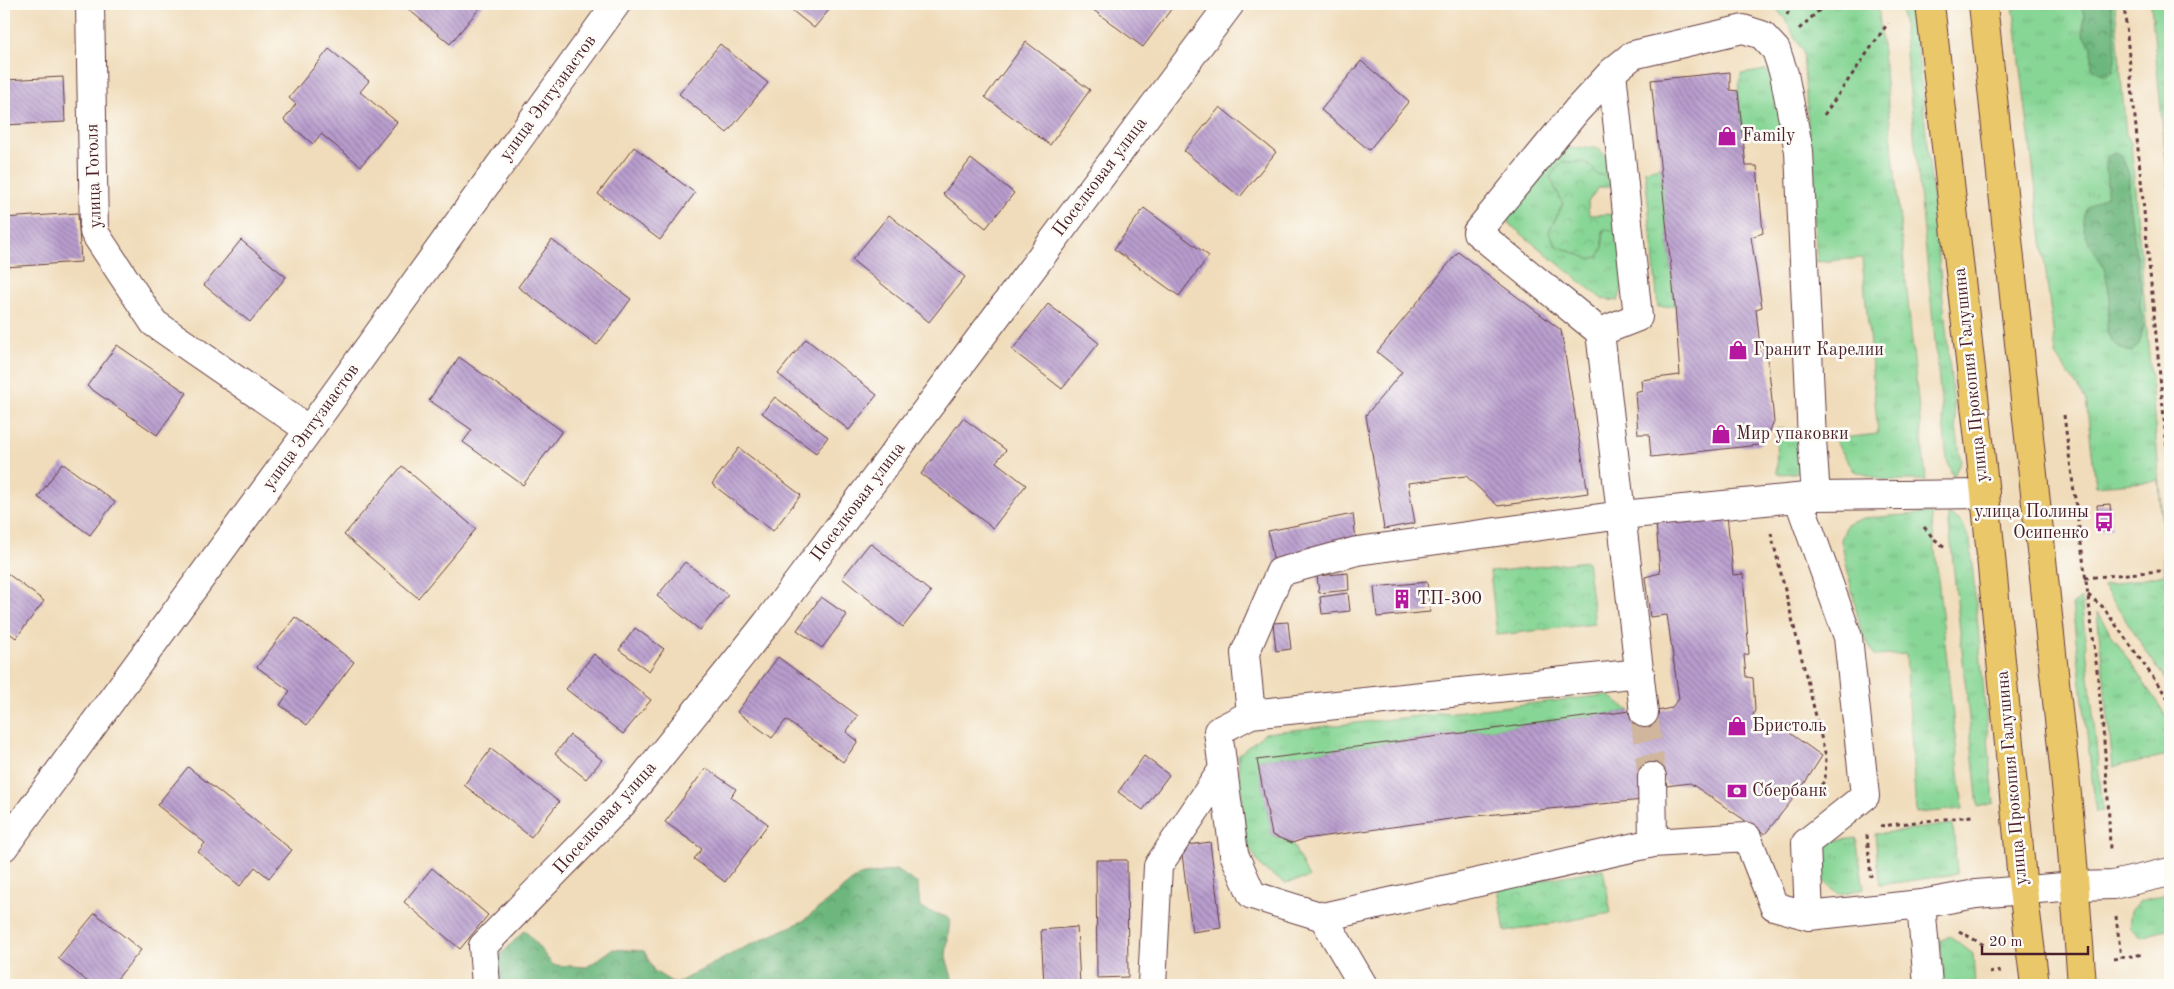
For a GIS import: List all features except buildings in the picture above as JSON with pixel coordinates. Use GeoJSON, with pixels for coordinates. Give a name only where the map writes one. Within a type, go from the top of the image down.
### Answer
{"type":"FeatureCollection","features":[{"type":"Feature","properties":{"kind":"main road","name":"улица Прокопия Галушина"},"geometry":{"type":"LineString","coordinates":[[1930,4],[1985,494],[2023,890],[2036,985]]}},
{"type":"Feature","properties":{"kind":"main road"},"geometry":{"type":"LineString","coordinates":[[1983,4],[2070,822],[2082,985]]}},
{"type":"Feature","properties":{"kind":"street","name":"улица Гоголя"},"geometry":{"type":"LineString","coordinates":[[90,4],[94,232],[154,323],[309,430]]}},
{"type":"Feature","properties":{"kind":"street","name":"улица Энтузиастов"},"geometry":{"type":"LineString","coordinates":[[4,847],[309,430],[616,4]]}},
{"type":"Feature","properties":{"kind":"street","name":"Поселковая улица"},"geometry":{"type":"LineString","coordinates":[[486,985],[483,946],[622,804],[767,623],[1230,4]]}},
{"type":"Feature","properties":{"kind":"street"},"geometry":{"type":"LineString","coordinates":[[1644,714],[1600,332],[1477,232],[1577,110],[1612,72],[1632,55],[1743,29],[1762,35],[1776,50],[1799,151],[1812,440],[1807,497],[1848,637],[1865,796],[1806,843],[1809,916]]}},
{"type":"Feature","properties":{"kind":"street"},"geometry":{"type":"LineString","coordinates":[[1600,332],[1638,317],[1612,72]]}},
{"type":"Feature","properties":{"kind":"street"},"geometry":{"type":"LineString","coordinates":[[1251,714],[1245,653],[1280,572],[1357,551],[1622,515],[1807,497],[1985,494]]}},
{"type":"Feature","properties":{"kind":"street"},"geometry":{"type":"LineString","coordinates":[[1640,673],[1251,714],[1218,730],[1234,854],[1252,895],[1323,917],[1653,843],[1747,837],[1774,906],[1809,916],[1921,904],[1976,894],[2113,885],[2170,872]]}},
{"type":"Feature","properties":{"kind":"street"},"geometry":{"type":"LineString","coordinates":[[1152,985],[1158,866],[1223,768]]}},
{"type":"Feature","properties":{"kind":"street"},"geometry":{"type":"LineString","coordinates":[[1652,777],[1653,843]]}},
{"type":"Feature","properties":{"kind":"street"},"geometry":{"type":"LineString","coordinates":[[1921,904],[1928,985]]}},
{"type":"Feature","properties":{"kind":"street"},"geometry":{"type":"LineString","coordinates":[[1323,917],[1363,985]]}},
{"type":"Feature","properties":{"kind":"path"},"geometry":{"type":"LineString","coordinates":[[2124,4],[2170,480]]}},
{"type":"Feature","properties":{"kind":"path"},"geometry":{"type":"LineString","coordinates":[[1799,151],[1888,23]]}},
{"type":"Feature","properties":{"kind":"path"},"geometry":{"type":"LineString","coordinates":[[2064,415],[2087,594],[2109,806],[2110,859]]}},
{"type":"Feature","properties":{"kind":"path"},"geometry":{"type":"LineString","coordinates":[[1763,501],[1826,757],[1824,780],[1815,794]]}},
{"type":"Feature","properties":{"kind":"path"},"geometry":{"type":"LineString","coordinates":[[2085,578],[2170,570]]}},
{"type":"Feature","properties":{"kind":"path"},"geometry":{"type":"LineString","coordinates":[[2087,594],[2103,607],[2170,701]]}},
{"type":"Feature","properties":{"kind":"path"},"geometry":{"type":"LineString","coordinates":[[1876,827],[1972,816]]}},
{"type":"Feature","properties":{"kind":"path"},"geometry":{"type":"LineString","coordinates":[[1867,828],[1872,887]]}},
{"type":"Feature","properties":{"kind":"path"},"geometry":{"type":"LineString","coordinates":[[2115,908],[2121,958]]}},
{"type":"Feature","properties":{"kind":"path"},"geometry":{"type":"LineString","coordinates":[[1954,928],[1984,946]]}},
{"type":"Feature","properties":{"kind":"path"},"geometry":{"type":"LineString","coordinates":[[2109,960],[2144,954]]}},
{"type":"Feature","properties":{"kind":"green space"},"geometry":{"type":"Polygon","coordinates":[[[1772,4],[1878,4],[1926,480],[1884,480],[1854,471],[1834,439],[1878,434],[1862,258],[1817,262],[1803,52],[1785,19],[1772,4]]]}},
{"type":"Feature","properties":{"kind":"green space"},"geometry":{"type":"Polygon","coordinates":[[[1901,4],[1913,4],[1961,461],[1953,477],[1947,460],[1901,4]]]}},
{"type":"Feature","properties":{"kind":"green space"},"geometry":{"type":"Polygon","coordinates":[[[2013,4],[2115,4],[2126,136],[2131,143],[2170,603],[2170,687],[2103,586],[2165,574],[2159,481],[2096,486],[2086,400],[2056,355],[2013,4]]]}},
{"type":"Feature","properties":{"kind":"green space"},"geometry":{"type":"Polygon","coordinates":[[[2081,4],[2111,4],[2115,55],[2113,72],[2104,77],[2092,67],[2092,47],[2083,34],[2084,15],[2081,4]]]}},
{"type":"Feature","properties":{"kind":"green space"},"geometry":{"type":"Polygon","coordinates":[[[2151,4],[2170,4],[2170,206],[2151,4]]]}},
{"type":"Feature","properties":{"kind":"green space"},"geometry":{"type":"Polygon","coordinates":[[[1767,70],[1776,82],[1783,130],[1743,134],[1738,91],[1741,74],[1767,70]]]}},
{"type":"Feature","properties":{"kind":"green space"},"geometry":{"type":"Polygon","coordinates":[[[1596,147],[1611,160],[1612,176],[1599,175],[1585,162],[1554,186],[1563,203],[1549,232],[1557,246],[1571,251],[1603,247],[1603,229],[1619,230],[1625,279],[1618,301],[1602,299],[1508,223],[1510,207],[1559,149],[1596,147]]]}},
{"type":"Feature","properties":{"kind":"green space"},"geometry":{"type":"Polygon","coordinates":[[[2115,153],[2122,157],[2129,174],[2129,202],[2141,288],[2140,306],[2144,325],[2139,344],[2132,352],[2118,347],[2107,331],[2110,300],[2106,276],[2083,227],[2086,209],[2094,202],[2106,196],[2107,157],[2115,153]]]}},
{"type":"Feature","properties":{"kind":"green space"},"geometry":{"type":"Polygon","coordinates":[[[1562,162],[1585,162],[1599,175],[1612,176],[1614,185],[1598,188],[1588,202],[1589,215],[1615,214],[1619,230],[1603,230],[1603,247],[1598,257],[1590,259],[1557,246],[1549,232],[1563,204],[1550,177],[1562,162]]]}},
{"type":"Feature","properties":{"kind":"green space"},"geometry":{"type":"Polygon","coordinates":[[[1661,167],[1675,306],[1658,307],[1645,170],[1661,167]]]}},
{"type":"Feature","properties":{"kind":"green space"},"geometry":{"type":"Polygon","coordinates":[[[1776,429],[1800,429],[1801,473],[1777,474],[1776,429]]]}},
{"type":"Feature","properties":{"kind":"green space"},"geometry":{"type":"Polygon","coordinates":[[[1931,513],[1963,809],[1916,813],[1906,654],[1875,656],[1861,632],[1841,540],[1847,524],[1864,518],[1931,513]]]}},
{"type":"Feature","properties":{"kind":"green space"},"geometry":{"type":"Polygon","coordinates":[[[1948,514],[1960,521],[1970,540],[1994,803],[1978,807],[1948,514]]]}},
{"type":"Feature","properties":{"kind":"green space"},"geometry":{"type":"Polygon","coordinates":[[[1587,561],[1595,624],[1497,635],[1490,572],[1587,561]]]}},
{"type":"Feature","properties":{"kind":"green space"},"geometry":{"type":"Polygon","coordinates":[[[2081,598],[2103,811],[2096,812],[2072,605],[2081,598]]]}},
{"type":"Feature","properties":{"kind":"green space"},"geometry":{"type":"Polygon","coordinates":[[[2097,613],[2169,720],[2170,750],[2168,755],[2113,767],[2097,613]]]}},
{"type":"Feature","properties":{"kind":"green space"},"geometry":{"type":"Polygon","coordinates":[[[1608,695],[1630,711],[1258,760],[1272,835],[1292,843],[1309,878],[1285,883],[1263,869],[1246,843],[1238,755],[1265,733],[1608,695]]]}},
{"type":"Feature","properties":{"kind":"green space"},"geometry":{"type":"Polygon","coordinates":[[[1953,824],[1957,874],[1880,885],[1875,834],[1953,824]]]}},
{"type":"Feature","properties":{"kind":"green space"},"geometry":{"type":"Polygon","coordinates":[[[1856,838],[1864,889],[1839,894],[1823,880],[1819,843],[1856,838]]]}},
{"type":"Feature","properties":{"kind":"green space"},"geometry":{"type":"Polygon","coordinates":[[[1603,869],[1611,913],[1505,932],[1498,888],[1603,869]]]}},
{"type":"Feature","properties":{"kind":"green space"},"geometry":{"type":"Polygon","coordinates":[[[896,870],[918,884],[920,908],[950,918],[946,957],[954,985],[502,985],[497,958],[525,930],[553,965],[587,967],[613,949],[644,951],[654,971],[675,984],[741,949],[803,921],[858,876],[896,870]]]}},
{"type":"Feature","properties":{"kind":"green space"},"geometry":{"type":"Polygon","coordinates":[[[2170,893],[2170,929],[2140,937],[2129,927],[2131,911],[2140,901],[2170,893]]]}},
{"type":"Feature","properties":{"kind":"green space"},"geometry":{"type":"Polygon","coordinates":[[[1950,936],[1973,954],[1975,985],[1944,985],[1940,941],[1950,936]]]}},
{"type":"Feature","properties":{"kind":"green space"},"geometry":{"type":"Polygon","coordinates":[[[1262,977],[1269,985],[1194,985],[1194,984],[1262,977]]]}},
{"type":"Feature","properties":{"kind":"tunnel"},"geometry":{"type":"LineString","coordinates":[[1644,713],[1652,777]]}},
{"type":"Feature","properties":{"kind":"place","name":"Family"},"geometry":{"type":"Point","coordinates":[1727,136]}},
{"type":"Feature","properties":{"kind":"place","name":"Гранит Карелии"},"geometry":{"type":"Point","coordinates":[1738,350]}},
{"type":"Feature","properties":{"kind":"place","name":"Мир упаковки"},"geometry":{"type":"Point","coordinates":[1721,434]}},
{"type":"Feature","properties":{"kind":"place","name":"улица Полины Осипенко"},"geometry":{"type":"Point","coordinates":[2104,522]}},
{"type":"Feature","properties":{"kind":"place","name":"ТП-300"},"geometry":{"type":"Point","coordinates":[1402,599]}},
{"type":"Feature","properties":{"kind":"place","name":"Бристоль"},"geometry":{"type":"Point","coordinates":[1737,726]}},
{"type":"Feature","properties":{"kind":"place","name":"Сбербанк"},"geometry":{"type":"Point","coordinates":[1737,791]}}]}
